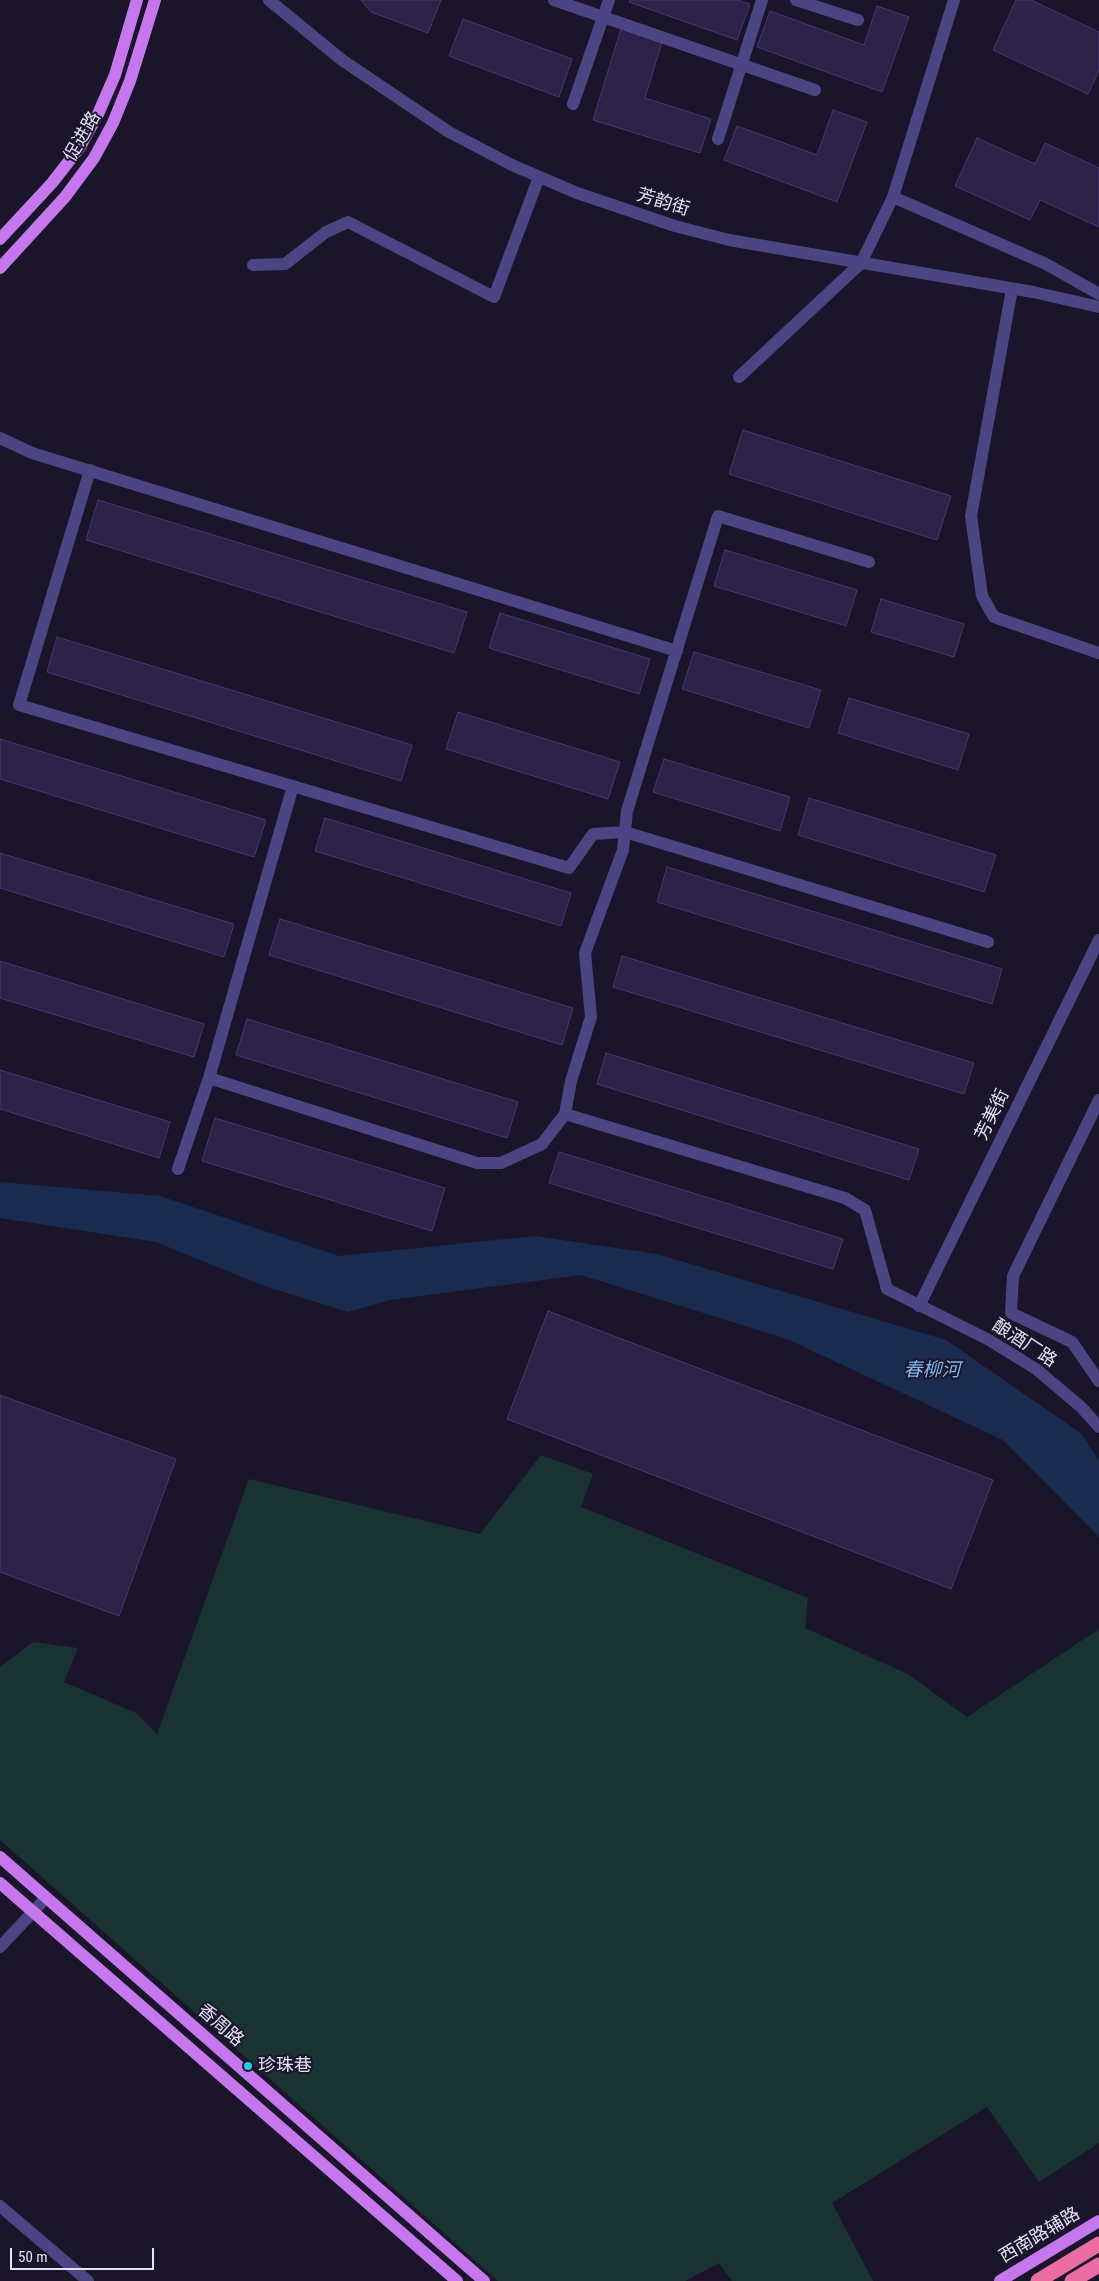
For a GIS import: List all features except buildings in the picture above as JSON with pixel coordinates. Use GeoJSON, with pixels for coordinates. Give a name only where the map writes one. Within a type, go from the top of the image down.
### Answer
{"type":"FeatureCollection","features":[{"type":"Feature","properties":{"kind":"highway"},"geometry":{"type":"LineString","coordinates":[[1038,2281],[1099,2244]]}},
{"type":"Feature","properties":{"kind":"highway"},"geometry":{"type":"LineString","coordinates":[[1072,2281],[1099,2264]]}},
{"type":"Feature","properties":{"kind":"main road","name":"促进路"},"geometry":{"type":"LineString","coordinates":[[0,239],[52,183],[80,148],[98,114],[115,75],[136,0]]}},
{"type":"Feature","properties":{"kind":"main road","name":"促进路"},"geometry":{"type":"LineString","coordinates":[[0,268],[65,197],[94,158],[113,123],[130,81],[155,0]]}},
{"type":"Feature","properties":{"kind":"main road","name":"香周路"},"geometry":{"type":"LineString","coordinates":[[0,1857],[484,2281]]}},
{"type":"Feature","properties":{"kind":"main road","name":"香周路"},"geometry":{"type":"LineString","coordinates":[[0,1883],[457,2281]]}},
{"type":"Feature","properties":{"kind":"main road","name":"西南路辅路"},"geometry":{"type":"LineString","coordinates":[[1000,2281],[1099,2221]]}},
{"type":"Feature","properties":{"kind":"street","name":"芳韵街"},"geometry":{"type":"LineString","coordinates":[[269,0],[342,60],[441,127],[512,165],[577,193],[675,226],[729,240],[1012,288],[1099,306]]}},
{"type":"Feature","properties":{"kind":"street"},"geometry":{"type":"LineString","coordinates":[[554,0],[815,90]]}},
{"type":"Feature","properties":{"kind":"street"},"geometry":{"type":"LineString","coordinates":[[573,104],[609,0]]}},
{"type":"Feature","properties":{"kind":"street"},"geometry":{"type":"LineString","coordinates":[[718,139],[762,0]]}},
{"type":"Feature","properties":{"kind":"street"},"geometry":{"type":"LineString","coordinates":[[796,0],[858,20]]}},
{"type":"Feature","properties":{"kind":"street"},"geometry":{"type":"LineString","coordinates":[[739,377],[861,263],[893,197],[954,0]]}},
{"type":"Feature","properties":{"kind":"street"},"geometry":{"type":"LineString","coordinates":[[252,264],[285,264],[326,232],[348,222],[494,297],[539,177]]}},
{"type":"Feature","properties":{"kind":"street"},"geometry":{"type":"LineString","coordinates":[[893,197],[1046,264],[1099,294]]}},
{"type":"Feature","properties":{"kind":"street"},"geometry":{"type":"LineString","coordinates":[[1012,288],[971,516],[982,596],[994,617],[1099,653]]}},
{"type":"Feature","properties":{"kind":"street"},"geometry":{"type":"LineString","coordinates":[[0,438],[32,453],[677,650]]}},
{"type":"Feature","properties":{"kind":"street"},"geometry":{"type":"LineString","coordinates":[[90,470],[19,705],[569,868],[593,834],[625,832],[988,942]]}},
{"type":"Feature","properties":{"kind":"street"},"geometry":{"type":"LineString","coordinates":[[208,1078],[476,1163],[501,1163],[542,1144],[565,1114],[570,1081],[591,1017],[585,953],[623,850],[627,811],[718,516],[869,562]]}},
{"type":"Feature","properties":{"kind":"street"},"geometry":{"type":"LineString","coordinates":[[178,1169],[208,1078],[293,786]]}},
{"type":"Feature","properties":{"kind":"street","name":"芳美街"},"geometry":{"type":"LineString","coordinates":[[919,1306],[1099,940]]}},
{"type":"Feature","properties":{"kind":"street"},"geometry":{"type":"LineString","coordinates":[[1099,1100],[1013,1276],[1011,1313],[1072,1342],[1099,1381]]}},
{"type":"Feature","properties":{"kind":"street","name":"酿酒厂路"},"geometry":{"type":"LineString","coordinates":[[565,1114],[845,1198],[865,1210],[887,1289],[989,1340],[1036,1369],[1081,1407],[1099,1426]]}},
{"type":"Feature","properties":{"kind":"street"},"geometry":{"type":"LineString","coordinates":[[0,1947],[46,1898]]}},
{"type":"Feature","properties":{"kind":"street"},"geometry":{"type":"LineString","coordinates":[[0,2206],[88,2281]]}},
{"type":"Feature","properties":{"kind":"green space"},"geometry":{"type":"Polygon","coordinates":[[[541,1455],[593,1474],[581,1507],[808,1598],[805,1628],[908,1674],[967,1717],[1099,1629],[1099,2143],[1039,2182],[987,2107],[832,2203],[873,2281],[732,2281],[719,2263],[685,2281],[498,2281],[0,1840],[0,1667],[33,1642],[78,1648],[64,1682],[136,1713],[157,1734],[249,1479],[480,1534],[541,1455]]]}},
{"type":"Feature","properties":{"kind":"water","name":"春柳河"},"geometry":{"type":"Polygon","coordinates":[[[0,1182],[160,1196],[339,1256],[535,1236],[657,1254],[946,1340],[1082,1434],[1099,1461],[1099,1537],[1003,1440],[787,1339],[581,1275],[390,1300],[348,1312],[264,1286],[156,1242],[0,1218],[0,1182]]]}},
{"type":"Feature","properties":{"kind":"place","name":"珍珠巷"},"geometry":{"type":"Point","coordinates":[248,2066]}}]}
